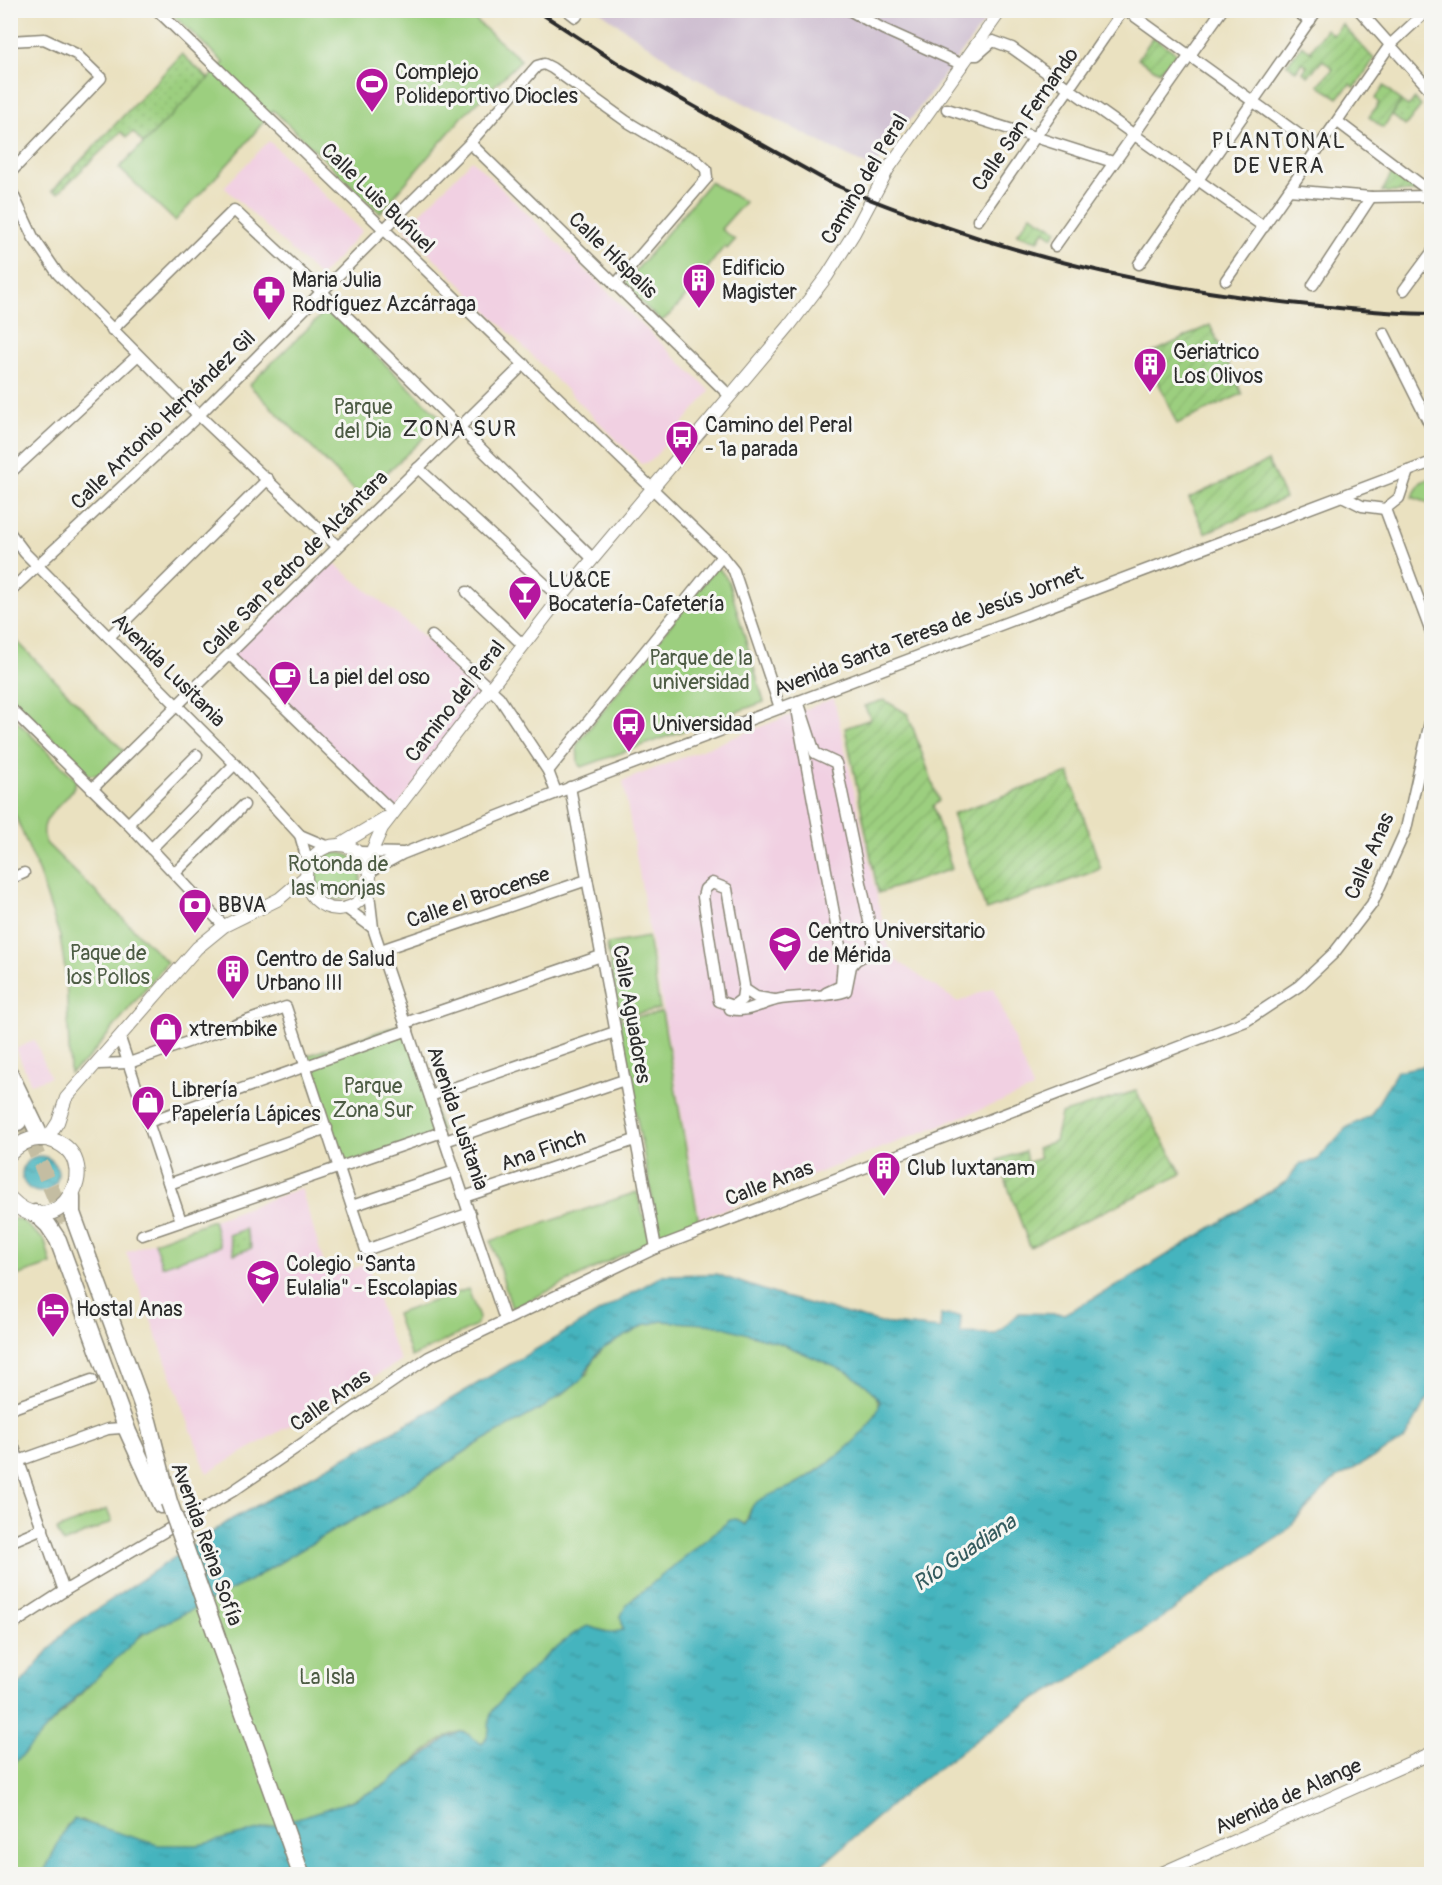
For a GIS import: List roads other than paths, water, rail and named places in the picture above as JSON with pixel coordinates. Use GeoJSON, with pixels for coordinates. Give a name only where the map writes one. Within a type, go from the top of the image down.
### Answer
{"type":"FeatureCollection","features":[{"type":"Feature","properties":{"kind":"highway"},"geometry":{"type":"LineString","coordinates":[[10,1074],[44,1139]]}},
{"type":"Feature","properties":{"kind":"highway"},"geometry":{"type":"LineString","coordinates":[[10,1094],[20,1121],[10,1106]]}},
{"type":"Feature","properties":{"kind":"highway"},"geometry":{"type":"LineString","coordinates":[[72,1196],[72,1213],[148,1421],[165,1504]]}},
{"type":"Feature","properties":{"kind":"highway"},"geometry":{"type":"LineString","coordinates":[[35,1213],[48,1225],[58,1240],[128,1432],[165,1504]]}},
{"type":"Feature","properties":{"kind":"highway","name":"Avenida Reina Sofía"},"geometry":{"type":"LineString","coordinates":[[65,1230],[301,1875]]}},
{"type":"Feature","properties":{"kind":"highway","name":"Avenida Reina Sofía"},"geometry":{"type":"LineString","coordinates":[[165,1504],[289,1875]]}},
{"type":"Feature","properties":{"kind":"main road"},"geometry":{"type":"LineString","coordinates":[[10,1153],[24,1142],[44,1139],[65,1148],[76,1166],[78,1176],[72,1196],[56,1210],[35,1213],[13,1204]]}},
{"type":"Feature","properties":{"kind":"street","name":"Calle Luis Buñuel"},"geometry":{"type":"LineString","coordinates":[[157,10],[722,556],[734,571],[780,708]]}},
{"type":"Feature","properties":{"kind":"street"},"geometry":{"type":"LineString","coordinates":[[567,10],[576,17],[581,10]]}},
{"type":"Feature","properties":{"kind":"street"},"geometry":{"type":"LineString","coordinates":[[849,10],[883,29],[966,60],[977,55],[993,41],[1002,43],[1198,178],[1264,227]]}},
{"type":"Feature","properties":{"kind":"street","name":"Camino del Peral"},"geometry":{"type":"LineString","coordinates":[[368,867],[366,851],[393,812],[592,558],[789,326],[828,276],[888,169],[1001,10]]}},
{"type":"Feature","properties":{"kind":"street"},"geometry":{"type":"LineString","coordinates":[[1125,10],[1254,100],[1319,149]]}},
{"type":"Feature","properties":{"kind":"street","name":"Calle San Fernando"},"geometry":{"type":"LineString","coordinates":[[978,220],[1125,10]]}},
{"type":"Feature","properties":{"kind":"street"},"geometry":{"type":"LineString","coordinates":[[1055,246],[1222,10]]}},
{"type":"Feature","properties":{"kind":"street"},"geometry":{"type":"LineString","coordinates":[[1294,10],[1310,21]]}},
{"type":"Feature","properties":{"kind":"street"},"geometry":{"type":"LineString","coordinates":[[1139,264],[1317,10]]}},
{"type":"Feature","properties":{"kind":"street"},"geometry":{"type":"LineString","coordinates":[[1359,10],[1431,92]]}},
{"type":"Feature","properties":{"kind":"street"},"geometry":{"type":"LineString","coordinates":[[1226,280],[1390,45],[1428,10]]}},
{"type":"Feature","properties":{"kind":"street"},"geometry":{"type":"LineString","coordinates":[[10,41],[44,39],[76,54],[101,78],[10,173]]}},
{"type":"Feature","properties":{"kind":"street","name":"Calle Antonio Hernández Gil"},"geometry":{"type":"LineString","coordinates":[[10,591],[200,414],[470,143],[537,66],[552,68],[626,121],[702,163],[706,169],[707,178],[615,285]]}},
{"type":"Feature","properties":{"kind":"street"},"geometry":{"type":"LineString","coordinates":[[947,109],[1113,162]]}},
{"type":"Feature","properties":{"kind":"street"},"geometry":{"type":"LineString","coordinates":[[1338,122],[1431,195]]}},
{"type":"Feature","properties":{"kind":"street","name":"Calle Híspalis"},"geometry":{"type":"LineString","coordinates":[[470,143],[729,396]]}},
{"type":"Feature","properties":{"kind":"street"},"geometry":{"type":"LineString","coordinates":[[10,188],[33,237],[58,274],[137,356],[337,546]]}},
{"type":"Feature","properties":{"kind":"street"},"geometry":{"type":"LineString","coordinates":[[1289,190],[1371,197],[1431,195]]}},
{"type":"Feature","properties":{"kind":"street"},"geometry":{"type":"LineString","coordinates":[[1313,285],[1371,197]]}},
{"type":"Feature","properties":{"kind":"street"},"geometry":{"type":"LineString","coordinates":[[112,330],[234,210],[322,292],[592,558]]}},
{"type":"Feature","properties":{"kind":"street"},"geometry":{"type":"LineString","coordinates":[[1404,291],[1431,252]]}},
{"type":"Feature","properties":{"kind":"street"},"geometry":{"type":"LineString","coordinates":[[1384,333],[1431,429]]}},
{"type":"Feature","properties":{"kind":"street"},"geometry":{"type":"LineString","coordinates":[[10,473],[137,356]]}},
{"type":"Feature","properties":{"kind":"street","name":"Calle San Pedro de Alcántara"},"geometry":{"type":"LineString","coordinates":[[92,789],[178,707],[337,546],[524,364]]}},
{"type":"Feature","properties":{"kind":"street","name":"Avenida Santa Teresa de Jesús Jornet"},"geometry":{"type":"LineString","coordinates":[[368,867],[556,792],[1431,462]]}},
{"type":"Feature","properties":{"kind":"street"},"geometry":{"type":"LineString","coordinates":[[418,468],[560,598]]}},
{"type":"Feature","properties":{"kind":"street"},"geometry":{"type":"LineString","coordinates":[[1342,496],[1362,506],[1385,509],[1399,498],[1408,471]]}},
{"type":"Feature","properties":{"kind":"street"},"geometry":{"type":"LineString","coordinates":[[109,637],[268,479]]}},
{"type":"Feature","properties":{"kind":"street"},"geometry":{"type":"LineString","coordinates":[[1385,509],[1431,635]]}},
{"type":"Feature","properties":{"kind":"street","name":"Avenida Lusitania"},"geometry":{"type":"LineString","coordinates":[[10,533],[38,566],[235,764],[300,835],[327,846]]}},
{"type":"Feature","properties":{"kind":"street"},"geometry":{"type":"LineString","coordinates":[[548,771],[722,556]]}},
{"type":"Feature","properties":{"kind":"street"},"geometry":{"type":"LineString","coordinates":[[467,592],[524,645]]}},
{"type":"Feature","properties":{"kind":"street"},"geometry":{"type":"LineString","coordinates":[[432,636],[499,697],[548,771],[556,792]]}},
{"type":"Feature","properties":{"kind":"street"},"geometry":{"type":"LineString","coordinates":[[230,655],[393,812]]}},
{"type":"Feature","properties":{"kind":"street"},"geometry":{"type":"LineString","coordinates":[[798,701],[815,753],[836,764],[876,950],[856,960],[843,962]]}},
{"type":"Feature","properties":{"kind":"street"},"geometry":{"type":"LineString","coordinates":[[723,1004],[733,1006],[738,1003],[742,999],[744,989],[727,889],[721,884],[712,883],[705,889],[703,897],[719,1000],[723,1004],[733,1011],[763,1005],[774,1000],[826,993],[841,986],[843,962],[797,714],[798,701]]}},
{"type":"Feature","properties":{"kind":"street"},"geometry":{"type":"LineString","coordinates":[[10,708],[128,824],[224,926]]}},
{"type":"Feature","properties":{"kind":"street","name":"Calle Anas"},"geometry":{"type":"LineString","coordinates":[[10,1626],[64,1591],[233,1491],[429,1357],[656,1248],[1246,1021],[1299,986],[1334,953],[1372,904],[1406,829],[1431,713]]}},
{"type":"Feature","properties":{"kind":"street"},"geometry":{"type":"LineString","coordinates":[[128,824],[196,755]]}},
{"type":"Feature","properties":{"kind":"street"},"geometry":{"type":"LineString","coordinates":[[808,766],[814,758],[821,757]]}},
{"type":"Feature","properties":{"kind":"street"},"geometry":{"type":"LineString","coordinates":[[151,849],[235,764]]}},
{"type":"Feature","properties":{"kind":"street","name":"Calle Aguadores"},"geometry":{"type":"LineString","coordinates":[[570,787],[656,1248]]}},
{"type":"Feature","properties":{"kind":"street"},"geometry":{"type":"LineString","coordinates":[[175,873],[244,805]]}},
{"type":"Feature","properties":{"kind":"street","name":"Camino del Peral"},"geometry":{"type":"LineString","coordinates":[[340,845],[393,812]]}},
{"type":"Feature","properties":{"kind":"street","name":"Avenida Lusitania"},"geometry":{"type":"LineString","coordinates":[[300,835],[308,864]]}},
{"type":"Feature","properties":{"kind":"street"},"geometry":{"type":"LineString","coordinates":[[314,899],[306,885],[305,877],[308,864],[317,852],[327,846],[340,845],[366,851]]}},
{"type":"Feature","properties":{"kind":"street","name":"Avenida Santa Teresa de Jesús Jornet"},"geometry":{"type":"LineString","coordinates":[[366,851],[402,854]]}},
{"type":"Feature","properties":{"kind":"street"},"geometry":{"type":"LineString","coordinates":[[279,899],[294,896],[314,899],[329,908],[346,908],[360,900],[368,885],[368,867]]}},
{"type":"Feature","properties":{"kind":"street"},"geometry":{"type":"LineString","coordinates":[[10,879],[24,873]]}},
{"type":"Feature","properties":{"kind":"street"},"geometry":{"type":"LineString","coordinates":[[44,1139],[60,1113],[66,1098],[197,948],[224,926],[279,899],[305,877]]}},
{"type":"Feature","properties":{"kind":"street","name":"Calle el Brocense"},"geometry":{"type":"LineString","coordinates":[[381,950],[587,880]]}},
{"type":"Feature","properties":{"kind":"street","name":"Avenida Lusitania"},"geometry":{"type":"LineString","coordinates":[[368,885],[373,928],[505,1320]]}},
{"type":"Feature","properties":{"kind":"street"},"geometry":{"type":"LineString","coordinates":[[346,908],[373,928]]}},
{"type":"Feature","properties":{"kind":"street"},"geometry":{"type":"LineString","coordinates":[[148,1122],[307,1067],[407,1027],[601,956]]}},
{"type":"Feature","properties":{"kind":"street"},"geometry":{"type":"LineString","coordinates":[[826,993],[836,995],[846,991],[851,966],[856,960]]}},
{"type":"Feature","properties":{"kind":"street"},"geometry":{"type":"LineString","coordinates":[[744,989],[756,997],[774,1000]]}},
{"type":"Feature","properties":{"kind":"street"},"geometry":{"type":"LineString","coordinates":[[98,1064],[129,1063],[286,1007],[366,1250],[470,1213]]}},
{"type":"Feature","properties":{"kind":"street"},"geometry":{"type":"LineString","coordinates":[[430,1096],[615,1032]]}},
{"type":"Feature","properties":{"kind":"street"},"geometry":{"type":"LineString","coordinates":[[120,1038],[181,1221]]}},
{"type":"Feature","properties":{"kind":"street"},"geometry":{"type":"LineString","coordinates":[[142,1235],[339,1166],[444,1137],[624,1080]]}},
{"type":"Feature","properties":{"kind":"street"},"geometry":{"type":"LineString","coordinates":[[60,1113],[65,1148]]}},
{"type":"Feature","properties":{"kind":"street"},"geometry":{"type":"LineString","coordinates":[[169,1184],[327,1128]]}},
{"type":"Feature","properties":{"kind":"street","name":"Ana Finch"},"geometry":{"type":"LineString","coordinates":[[464,1197],[635,1140]]}},
{"type":"Feature","properties":{"kind":"street"},"geometry":{"type":"LineString","coordinates":[[352,1206],[455,1171]]}},
{"type":"Feature","properties":{"kind":"street"},"geometry":{"type":"LineString","coordinates":[[10,1409],[92,1380]]}},
{"type":"Feature","properties":{"kind":"street"},"geometry":{"type":"LineString","coordinates":[[15,1463],[108,1429],[121,1428],[128,1432]]}},
{"type":"Feature","properties":{"kind":"street"},"geometry":{"type":"LineString","coordinates":[[10,1436],[15,1463],[43,1528],[64,1591]]}},
{"type":"Feature","properties":{"kind":"street"},"geometry":{"type":"LineString","coordinates":[[10,1542],[43,1528]]}},
{"type":"Feature","properties":{"kind":"street","name":"Avenida de Alange"},"geometry":{"type":"LineString","coordinates":[[1160,1875],[1431,1753]]}},
{"type":"Feature","properties":{"kind":"water","name":"Río Guadiana"},"geometry":{"type":"Polygon","coordinates":[[[1431,1055],[1431,1397],[1404,1440],[1332,1481],[1283,1534],[1215,1578],[1171,1612],[1068,1681],[1017,1710],[906,1792],[812,1874],[43,1874],[65,1829],[74,1819],[158,1845],[199,1845],[266,1828],[354,1800],[383,1786],[447,1738],[460,1732],[466,1733],[482,1744],[488,1736],[491,1714],[497,1705],[551,1652],[588,1626],[610,1633],[623,1630],[621,1616],[627,1604],[730,1520],[736,1519],[745,1525],[752,1506],[758,1501],[792,1486],[845,1450],[869,1425],[880,1401],[867,1386],[849,1373],[782,1344],[717,1325],[662,1321],[645,1325],[604,1348],[596,1355],[582,1379],[544,1407],[477,1444],[384,1504],[334,1530],[249,1581],[141,1635],[66,1707],[11,1765],[11,1695],[66,1630],[232,1519],[439,1406],[663,1275],[716,1274],[781,1296],[881,1323],[940,1329],[941,1315],[961,1316],[960,1333],[996,1334],[1019,1313],[1064,1314],[1120,1284],[1287,1181],[1299,1164],[1317,1160],[1346,1128],[1371,1115],[1397,1071],[1423,1066],[1431,1055]]]}},
{"type":"Feature","properties":{"kind":"water"},"geometry":{"type":"Polygon","coordinates":[[[40,1156],[52,1162],[58,1174],[52,1186],[40,1192],[28,1186],[22,1174],[28,1162],[40,1156]]]}},
{"type":"Feature","properties":{"kind":"tunnel"},"geometry":{"type":"LineString","coordinates":[[22,1119],[68,1229]]}},
{"type":"Feature","properties":{"kind":"railway"},"geometry":{"type":"LineString","coordinates":[[536,10],[622,66],[827,181],[868,199],[937,224],[1028,253],[1167,285],[1262,300],[1432,314]]}},
{"type":"Feature","properties":{"kind":"place","name":"Complejo Polideportivo Diocles"},"geometry":{"type":"Point","coordinates":[372,113]}},
{"type":"Feature","properties":{"kind":"place","name":"Edificio Magister"},"geometry":{"type":"Point","coordinates":[699,309]}},
{"type":"Feature","properties":{"kind":"place","name":"Maria Julia Rodríguez Azcárraga"},"geometry":{"type":"Point","coordinates":[269,321]}},
{"type":"Feature","properties":{"kind":"place","name":"Geriatrico Los Olivos"},"geometry":{"type":"Point","coordinates":[1150,393]}},
{"type":"Feature","properties":{"kind":"place","name":"Camino del Peral - 1ª parada"},"geometry":{"type":"Point","coordinates":[682,466]}},
{"type":"Feature","properties":{"kind":"place","name":"LU&CE Bocatería-Cafetería"},"geometry":{"type":"Point","coordinates":[525,621]}},
{"type":"Feature","properties":{"kind":"place","name":"La piel del oso"},"geometry":{"type":"Point","coordinates":[285,706]}},
{"type":"Feature","properties":{"kind":"place","name":"Universidad"},"geometry":{"type":"Point","coordinates":[629,753]}},
{"type":"Feature","properties":{"kind":"place","name":"BBVA"},"geometry":{"type":"Point","coordinates":[195,934]}},
{"type":"Feature","properties":{"kind":"place","name":"Centro Universitario de Mérida"},"geometry":{"type":"Point","coordinates":[785,972]}},
{"type":"Feature","properties":{"kind":"place","name":"Centro de Salud Urbano III"},"geometry":{"type":"Point","coordinates":[233,1000]}},
{"type":"Feature","properties":{"kind":"place","name":"xtrembike"},"geometry":{"type":"Point","coordinates":[166,1058]}},
{"type":"Feature","properties":{"kind":"place","name":"Librería Papelería Lápices"},"geometry":{"type":"Point","coordinates":[148,1131]}},
{"type":"Feature","properties":{"kind":"place","name":"Club Iuxtanam"},"geometry":{"type":"Point","coordinates":[884,1197]}},
{"type":"Feature","properties":{"kind":"place","name":"Colegio \"Santa Eulalia\" - Escolapias"},"geometry":{"type":"Point","coordinates":[263,1305]}},
{"type":"Feature","properties":{"kind":"place","name":"Hostal Anas"},"geometry":{"type":"Point","coordinates":[53,1338]}},
{"type":"Feature","properties":{"kind":"district","name":"PLANTONAL DE VERA"},"geometry":{"type":"Point","coordinates":[1279,152]}},
{"type":"Feature","properties":{"kind":"district","name":"ZONA SUR"},"geometry":{"type":"Point","coordinates":[460,428]}},
{"type":"Feature","properties":{"kind":"park label","name":"Parque del Dia"},"geometry":{"type":"Point","coordinates":[363,419]}},
{"type":"Feature","properties":{"kind":"park label","name":"Parque de la universidad"},"geometry":{"type":"Point","coordinates":[701,670]}},
{"type":"Feature","properties":{"kind":"park label","name":"Rotonda de las monjas"},"geometry":{"type":"Point","coordinates":[338,876]}},
{"type":"Feature","properties":{"kind":"park label","name":"Paque de los Pollos"},"geometry":{"type":"Point","coordinates":[108,965]}},
{"type":"Feature","properties":{"kind":"park label","name":"Parque Zona Sur"},"geometry":{"type":"Point","coordinates":[373,1098]}},
{"type":"Feature","properties":{"kind":"park label","name":"La Isla"},"geometry":{"type":"Point","coordinates":[327,1677]}}]}
